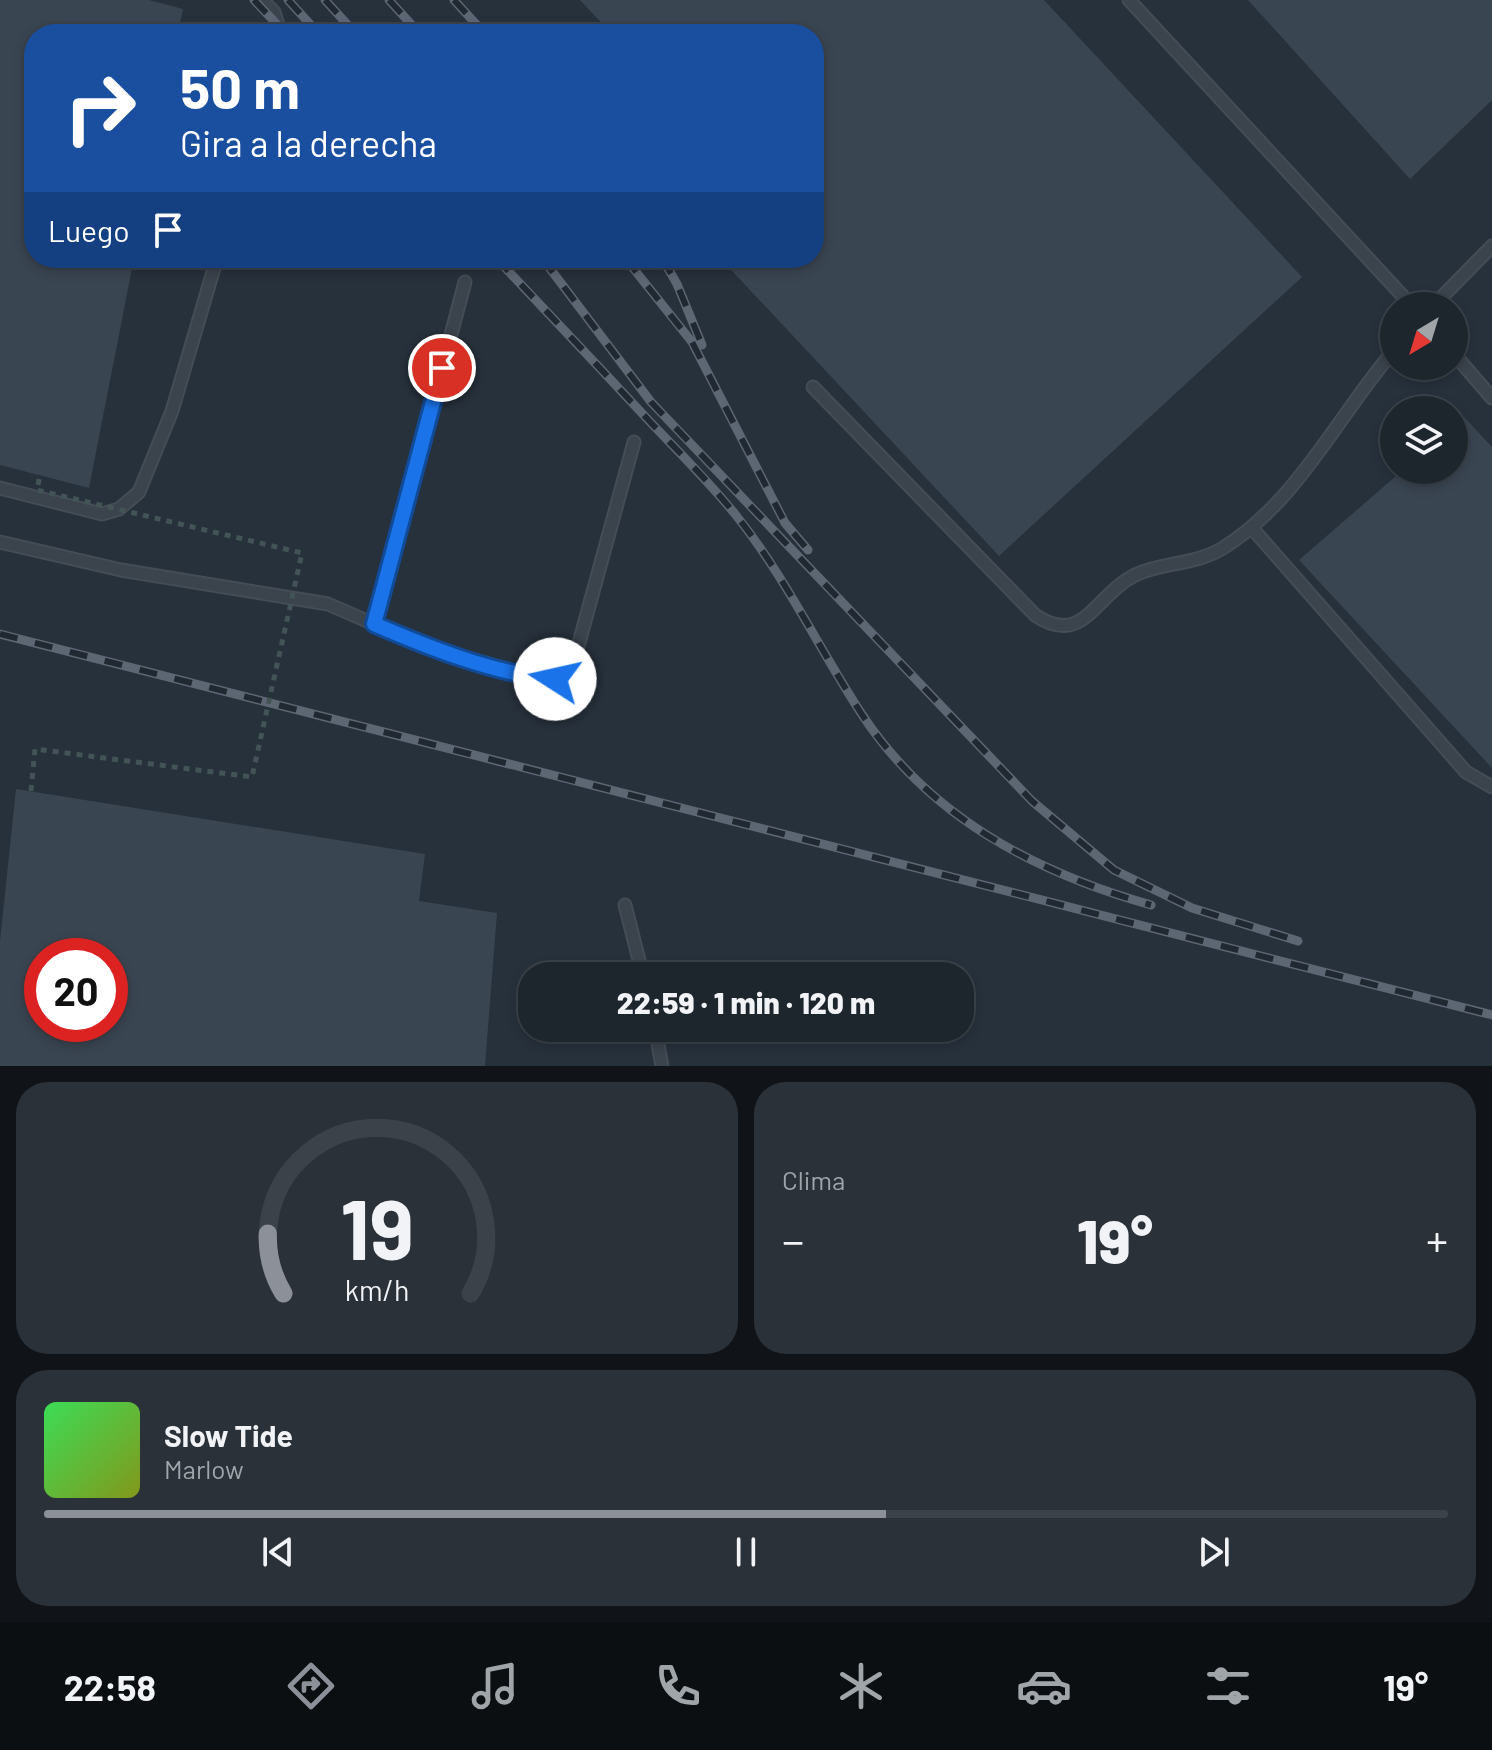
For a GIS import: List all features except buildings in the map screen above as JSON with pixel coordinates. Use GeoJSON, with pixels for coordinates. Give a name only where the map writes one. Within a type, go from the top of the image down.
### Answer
{"type":"FeatureCollection","features":[{"type":"Feature","properties":{"kind":"lane"},"geometry":{"type":"LineString","coordinates":[[262,0],[274,12],[278,24]]}},
{"type":"Feature","properties":{"kind":"lane"},"geometry":{"type":"LineString","coordinates":[[1129,0],[1399,292]]}},
{"type":"Feature","properties":{"kind":"lane"},"geometry":{"type":"LineString","coordinates":[[1447,292],[1492,246]]}},
{"type":"Feature","properties":{"kind":"lane"},"geometry":{"type":"LineString","coordinates":[[0,488],[102,514],[119,509],[139,492],[172,411],[214,268]]}},
{"type":"Feature","properties":{"kind":"lane"},"geometry":{"type":"LineString","coordinates":[[374,624],[465,282]]}},
{"type":"Feature","properties":{"kind":"lane"},"geometry":{"type":"LineString","coordinates":[[813,387],[1035,615],[1053,628],[1068,627],[1082,620],[1111,592],[1136,574],[1220,550],[1252,528],[1289,490],[1357,393],[1380,366]]}},
{"type":"Feature","properties":{"kind":"lane"},"geometry":{"type":"LineString","coordinates":[[1468,370],[1492,398]]}},
{"type":"Feature","properties":{"kind":"lane"},"geometry":{"type":"LineString","coordinates":[[0,542],[121,570],[328,604],[422,645],[535,677],[555,679],[566,671],[576,654],[634,442]]}},
{"type":"Feature","properties":{"kind":"lane"},"geometry":{"type":"LineString","coordinates":[[1252,528],[1466,772],[1492,787]]}},
{"type":"Feature","properties":{"kind":"lane"},"geometry":{"type":"LineString","coordinates":[[625,905],[639,962]]}},
{"type":"Feature","properties":{"kind":"lane"},"geometry":{"type":"LineString","coordinates":[[658,1042],[662,1066]]}},
{"type":"Feature","properties":{"kind":"path"},"geometry":{"type":"LineString","coordinates":[[31,791],[35,749],[252,777],[302,553],[37,490],[40,475]]}},
{"type":"Feature","properties":{"kind":"railway"},"geometry":{"type":"LineString","coordinates":[[254,0],[277,24]]}},
{"type":"Feature","properties":{"kind":"railway"},"geometry":{"type":"LineString","coordinates":[[288,0],[310,24]]}},
{"type":"Feature","properties":{"kind":"railway"},"geometry":{"type":"LineString","coordinates":[[325,0],[347,24]]}},
{"type":"Feature","properties":{"kind":"railway"},"geometry":{"type":"LineString","coordinates":[[389,0],[411,24]]}},
{"type":"Feature","properties":{"kind":"railway"},"geometry":{"type":"LineString","coordinates":[[454,0],[476,24]]}},
{"type":"Feature","properties":{"kind":"railway"},"geometry":{"type":"LineString","coordinates":[[505,268],[735,514],[786,587],[861,713],[918,782],[951,810],[1025,857],[1066,876],[1151,905]]}},
{"type":"Feature","properties":{"kind":"railway"},"geometry":{"type":"LineString","coordinates":[[550,268],[651,402],[1032,801],[1114,870],[1192,908],[1298,941]]}},
{"type":"Feature","properties":{"kind":"railway"},"geometry":{"type":"LineString","coordinates":[[633,268],[692,342],[785,523],[808,550]]}},
{"type":"Feature","properties":{"kind":"railway"},"geometry":{"type":"LineString","coordinates":[[668,268],[702,345]]}},
{"type":"Feature","properties":{"kind":"railway"},"geometry":{"type":"LineString","coordinates":[[0,634],[1492,1015]]}},
{"type":"Feature","properties":{"kind":"route"},"geometry":{"type":"LineString","coordinates":[[442,368],[374,624],[422,645],[535,677],[555,679]]}}]}
